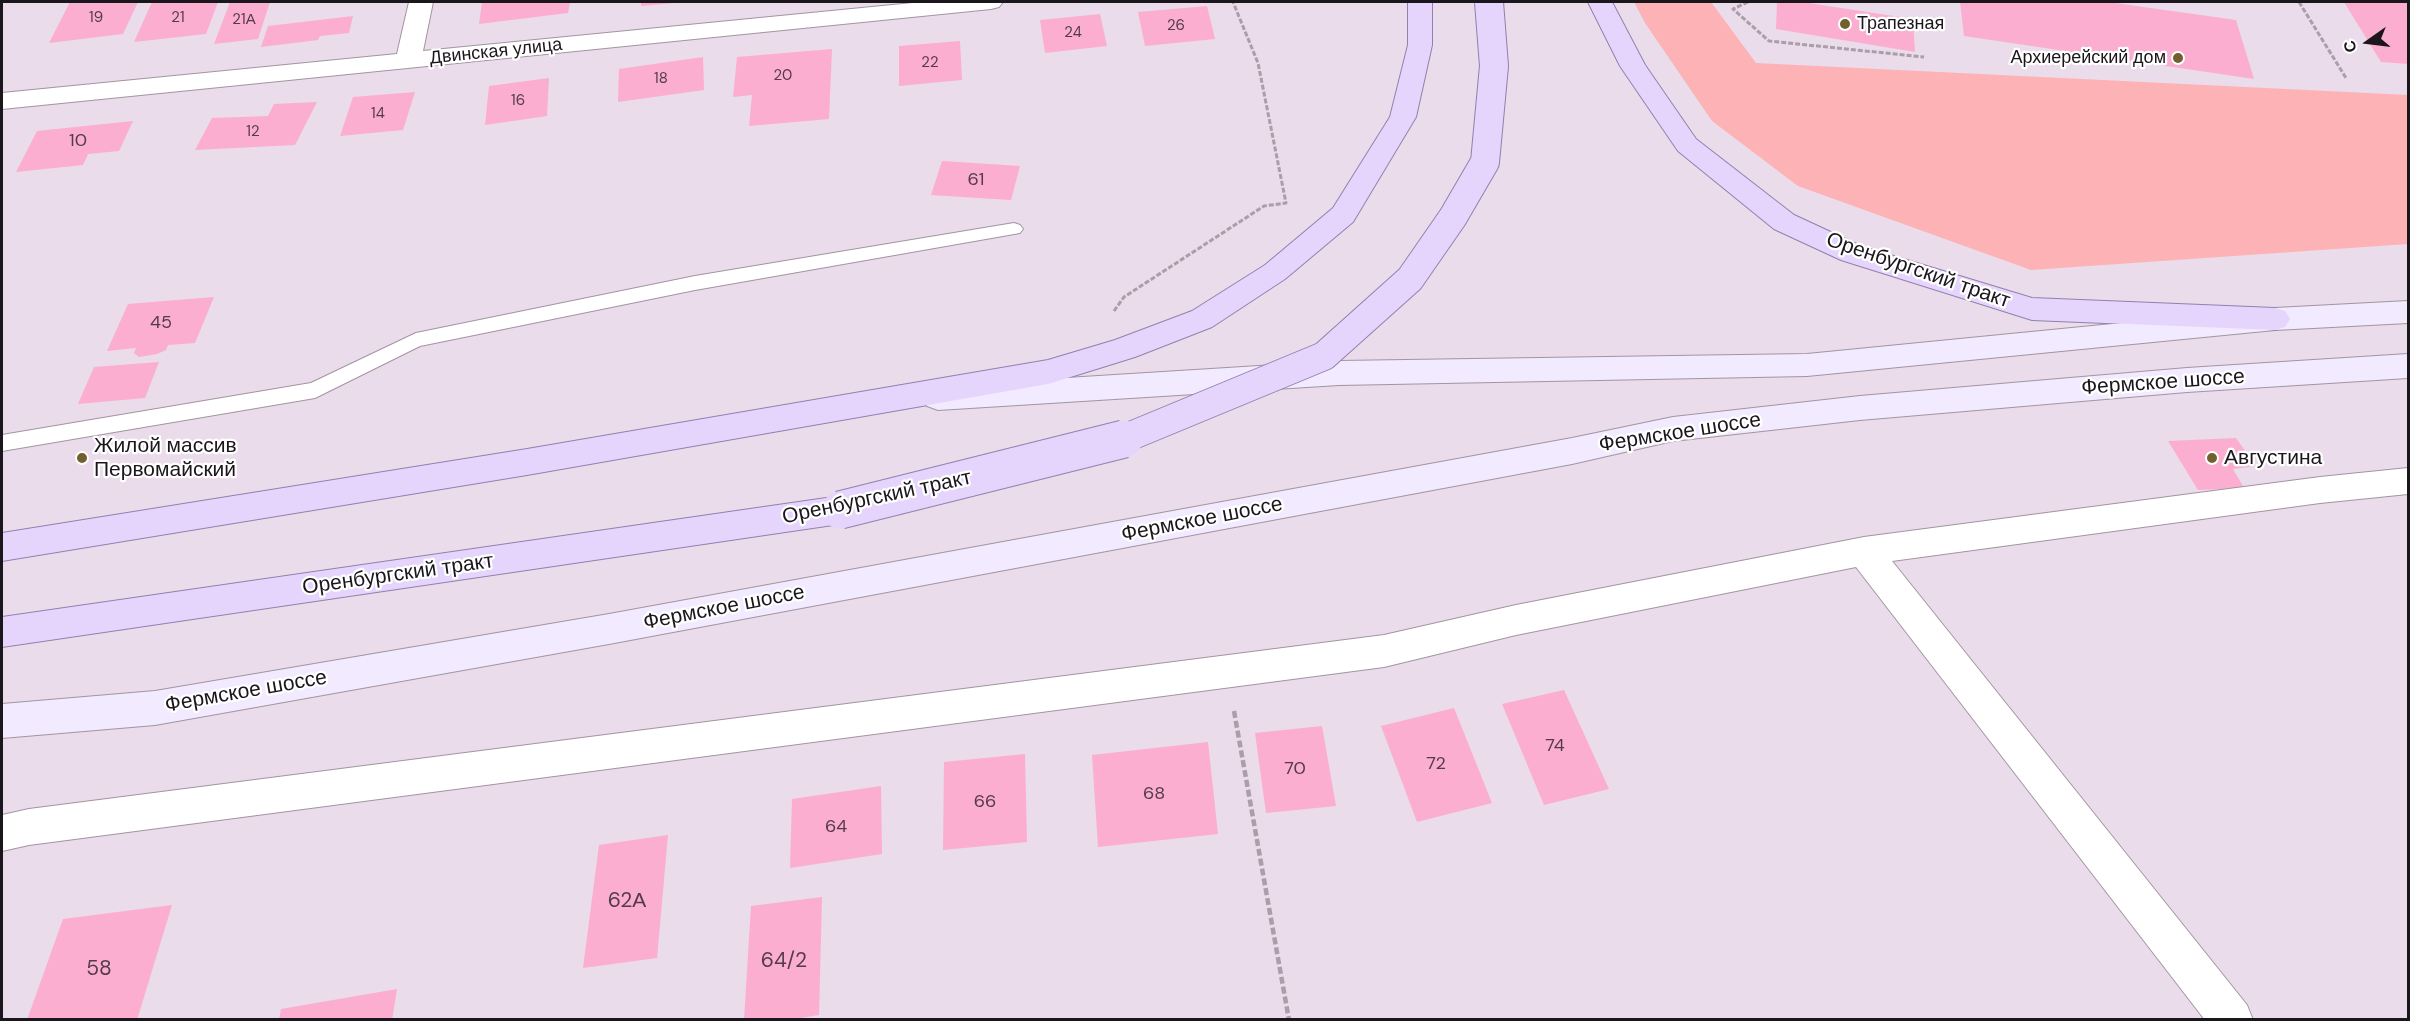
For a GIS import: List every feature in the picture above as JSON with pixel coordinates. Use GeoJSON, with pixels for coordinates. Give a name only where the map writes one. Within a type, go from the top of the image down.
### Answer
{"type":"FeatureCollection","features":[{"type":"Feature","properties":{"kind":"main road"},"geometry":{"type":"LineString","coordinates":[[2,547],[527,462],[1048,372],[1124,349],[1202,320],[1275,272],[1343,215],[1403,117],[1420,45],[1420,2]]}},
{"type":"Feature","properties":{"kind":"main road","name":"Оренбургский тракт"},"geometry":{"type":"LineString","coordinates":[[2,632],[840,510],[1114,443],[1324,356],[1410,279],[1453,217],[1485,162],[1494,66],[1489,2]]}},
{"type":"Feature","properties":{"kind":"main road","name":"Оренбургский тракт"},"geometry":{"type":"LineString","coordinates":[[1600,2],[1633,66],[1687,145],[1784,222],[1841,249],[2032,309],[2275,319]]}},
{"type":"Feature","properties":{"kind":"main road"},"geometry":{"type":"LineString","coordinates":[[879,402],[1339,373],[1807,365],[2275,319],[2409,312]]}},
{"type":"Feature","properties":{"kind":"main road","name":"Фермское шоссе"},"geometry":{"type":"LineString","coordinates":[[2,721],[155,708],[609,630],[1550,455],[1673,429],[1860,408],[2175,381],[2409,366]]}},
{"type":"Feature","properties":{"kind":"street"},"geometry":{"type":"LineString","coordinates":[[408,62],[421,2]]}},
{"type":"Feature","properties":{"kind":"street","name":"Двинская улица"},"geometry":{"type":"LineString","coordinates":[[2,101],[991,2]]}},
{"type":"Feature","properties":{"kind":"street"},"geometry":{"type":"LineString","coordinates":[[2,833],[40,826],[1384,651],[1516,620],[1864,551],[2320,490],[2409,482]]}},
{"type":"Feature","properties":{"kind":"street"},"geometry":{"type":"LineString","coordinates":[[1864,551],[2232,1020]]}},
{"type":"Feature","properties":{"kind":"lane"},"geometry":{"type":"LineString","coordinates":[[2,443],[315,390],[416,340],[695,283],[1014,229]]}},
{"type":"Feature","properties":{"kind":"path"},"geometry":{"type":"LineString","coordinates":[[1113,313],[1124,297],[1264,206],[1286,203],[1258,63],[1233,2]]}},
{"type":"Feature","properties":{"kind":"path"},"geometry":{"type":"LineString","coordinates":[[1748,2],[1733,9],[1769,41],[1924,57]]}},
{"type":"Feature","properties":{"kind":"path"},"geometry":{"type":"LineString","coordinates":[[2299,2],[2346,78]]}},
{"type":"Feature","properties":{"kind":"path"},"geometry":{"type":"LineString","coordinates":[[1227,672],[1289,1020]]}},
{"type":"Feature","properties":{"kind":"shaded area"},"geometry":{"type":"Polygon","coordinates":[[[1634,2],[1711,2],[1756,63],[2408,95],[2408,244],[2031,270],[1798,186],[1712,121],[1645,23],[1634,2]]]}},
{"type":"Feature","properties":{"kind":"building"},"geometry":{"type":"Polygon","coordinates":[[[70,2],[138,2],[123,34],[49,43],[70,2]]]}},
{"type":"Feature","properties":{"kind":"building"},"geometry":{"type":"Polygon","coordinates":[[[152,2],[218,2],[206,34],[134,42],[152,2]]]}},
{"type":"Feature","properties":{"kind":"building"},"geometry":{"type":"Polygon","coordinates":[[[230,2],[270,2],[258,39],[214,44],[230,2]]]}},
{"type":"Feature","properties":{"kind":"building"},"geometry":{"type":"Polygon","coordinates":[[[482,2],[570,2],[568,13],[479,24],[482,2]]]}},
{"type":"Feature","properties":{"kind":"building"},"geometry":{"type":"Polygon","coordinates":[[[641,2],[674,2],[674,3],[641,6],[641,2]]]}},
{"type":"Feature","properties":{"kind":"building","name":"Трапезная"},"geometry":{"type":"Polygon","coordinates":[[[1777,2],[1802,2],[1913,19],[1915,52],[1776,29],[1777,2]]]}},
{"type":"Feature","properties":{"kind":"building","name":"Архиерейский дом"},"geometry":{"type":"Polygon","coordinates":[[[1960,2],[2108,2],[2236,20],[2254,79],[1964,36],[1960,2]]]}},
{"type":"Feature","properties":{"kind":"building"},"geometry":{"type":"Polygon","coordinates":[[[2344,2],[2406,2],[2408,6],[2408,64],[2381,62],[2344,2]]]}},
{"type":"Feature","properties":{"kind":"building"},"geometry":{"type":"Polygon","coordinates":[[[1207,6],[1215,39],[1145,46],[1138,12],[1207,6]]]}},
{"type":"Feature","properties":{"kind":"building"},"geometry":{"type":"Polygon","coordinates":[[[1100,14],[1107,46],[1045,53],[1040,20],[1100,14]]]}},
{"type":"Feature","properties":{"kind":"building"},"geometry":{"type":"Polygon","coordinates":[[[353,16],[349,33],[320,36],[318,40],[261,47],[268,26],[353,16]]]}},
{"type":"Feature","properties":{"kind":"building"},"geometry":{"type":"Polygon","coordinates":[[[960,41],[962,80],[899,86],[899,46],[960,41]]]}},
{"type":"Feature","properties":{"kind":"building"},"geometry":{"type":"Polygon","coordinates":[[[832,49],[829,119],[749,126],[752,95],[733,97],[737,57],[832,49]]]}},
{"type":"Feature","properties":{"kind":"building"},"geometry":{"type":"Polygon","coordinates":[[[703,57],[704,90],[618,102],[619,69],[703,57]]]}},
{"type":"Feature","properties":{"kind":"building"},"geometry":{"type":"Polygon","coordinates":[[[549,78],[547,116],[485,125],[489,86],[549,78]]]}},
{"type":"Feature","properties":{"kind":"building"},"geometry":{"type":"Polygon","coordinates":[[[415,92],[403,130],[340,136],[353,97],[415,92]]]}},
{"type":"Feature","properties":{"kind":"building"},"geometry":{"type":"Polygon","coordinates":[[[317,102],[295,145],[195,150],[212,118],[268,116],[274,104],[317,102]]]}},
{"type":"Feature","properties":{"kind":"building"},"geometry":{"type":"Polygon","coordinates":[[[133,121],[119,151],[88,154],[83,165],[16,172],[37,131],[133,121]]]}},
{"type":"Feature","properties":{"kind":"building"},"geometry":{"type":"Polygon","coordinates":[[[942,161],[1020,166],[1011,200],[931,195],[942,161]]]}},
{"type":"Feature","properties":{"kind":"building"},"geometry":{"type":"Polygon","coordinates":[[[214,297],[195,343],[168,345],[166,350],[157,354],[139,357],[134,353],[136,348],[107,351],[128,304],[214,297]]]}},
{"type":"Feature","properties":{"kind":"building"},"geometry":{"type":"Polygon","coordinates":[[[159,362],[145,398],[78,404],[94,367],[159,362]]]}},
{"type":"Feature","properties":{"kind":"building"},"geometry":{"type":"Polygon","coordinates":[[[2236,438],[2256,466],[2233,469],[2244,488],[2198,490],[2168,441],[2236,438]]]}},
{"type":"Feature","properties":{"kind":"building"},"geometry":{"type":"Polygon","coordinates":[[[1564,690],[1609,789],[1544,805],[1502,704],[1564,690]]]}},
{"type":"Feature","properties":{"kind":"building"},"geometry":{"type":"Polygon","coordinates":[[[1454,708],[1492,803],[1417,822],[1381,726],[1454,708]]]}},
{"type":"Feature","properties":{"kind":"building"},"geometry":{"type":"Polygon","coordinates":[[[1322,726],[1336,806],[1266,813],[1255,733],[1322,726]]]}},
{"type":"Feature","properties":{"kind":"building"},"geometry":{"type":"Polygon","coordinates":[[[1208,742],[1218,834],[1098,847],[1092,755],[1208,742]]]}},
{"type":"Feature","properties":{"kind":"building"},"geometry":{"type":"Polygon","coordinates":[[[1025,754],[1027,842],[943,850],[944,762],[1025,754]]]}},
{"type":"Feature","properties":{"kind":"building"},"geometry":{"type":"Polygon","coordinates":[[[881,786],[882,854],[790,868],[792,799],[881,786]]]}},
{"type":"Feature","properties":{"kind":"building"},"geometry":{"type":"Polygon","coordinates":[[[668,835],[657,958],[583,968],[599,845],[668,835]]]}},
{"type":"Feature","properties":{"kind":"building"},"geometry":{"type":"Polygon","coordinates":[[[822,897],[819,1015],[788,1020],[744,1020],[751,906],[822,897]]]}},
{"type":"Feature","properties":{"kind":"building"},"geometry":{"type":"Polygon","coordinates":[[[172,905],[137,1020],[27,1020],[63,919],[172,905]]]}},
{"type":"Feature","properties":{"kind":"building"},"geometry":{"type":"Polygon","coordinates":[[[397,989],[392,1020],[279,1020],[281,1009],[397,989]]]}},
{"type":"Feature","properties":{"kind":"place","name":"Трапезная"},"geometry":{"type":"Point","coordinates":[1845,24]}},
{"type":"Feature","properties":{"kind":"place","name":"Архиерейский дом"},"geometry":{"type":"Point","coordinates":[2178,58]}},
{"type":"Feature","properties":{"kind":"place","name":"Жилой массив Первомайский"},"geometry":{"type":"Point","coordinates":[82,458]}},
{"type":"Feature","properties":{"kind":"place","name":"Августина"},"geometry":{"type":"Point","coordinates":[2212,458]}}]}
